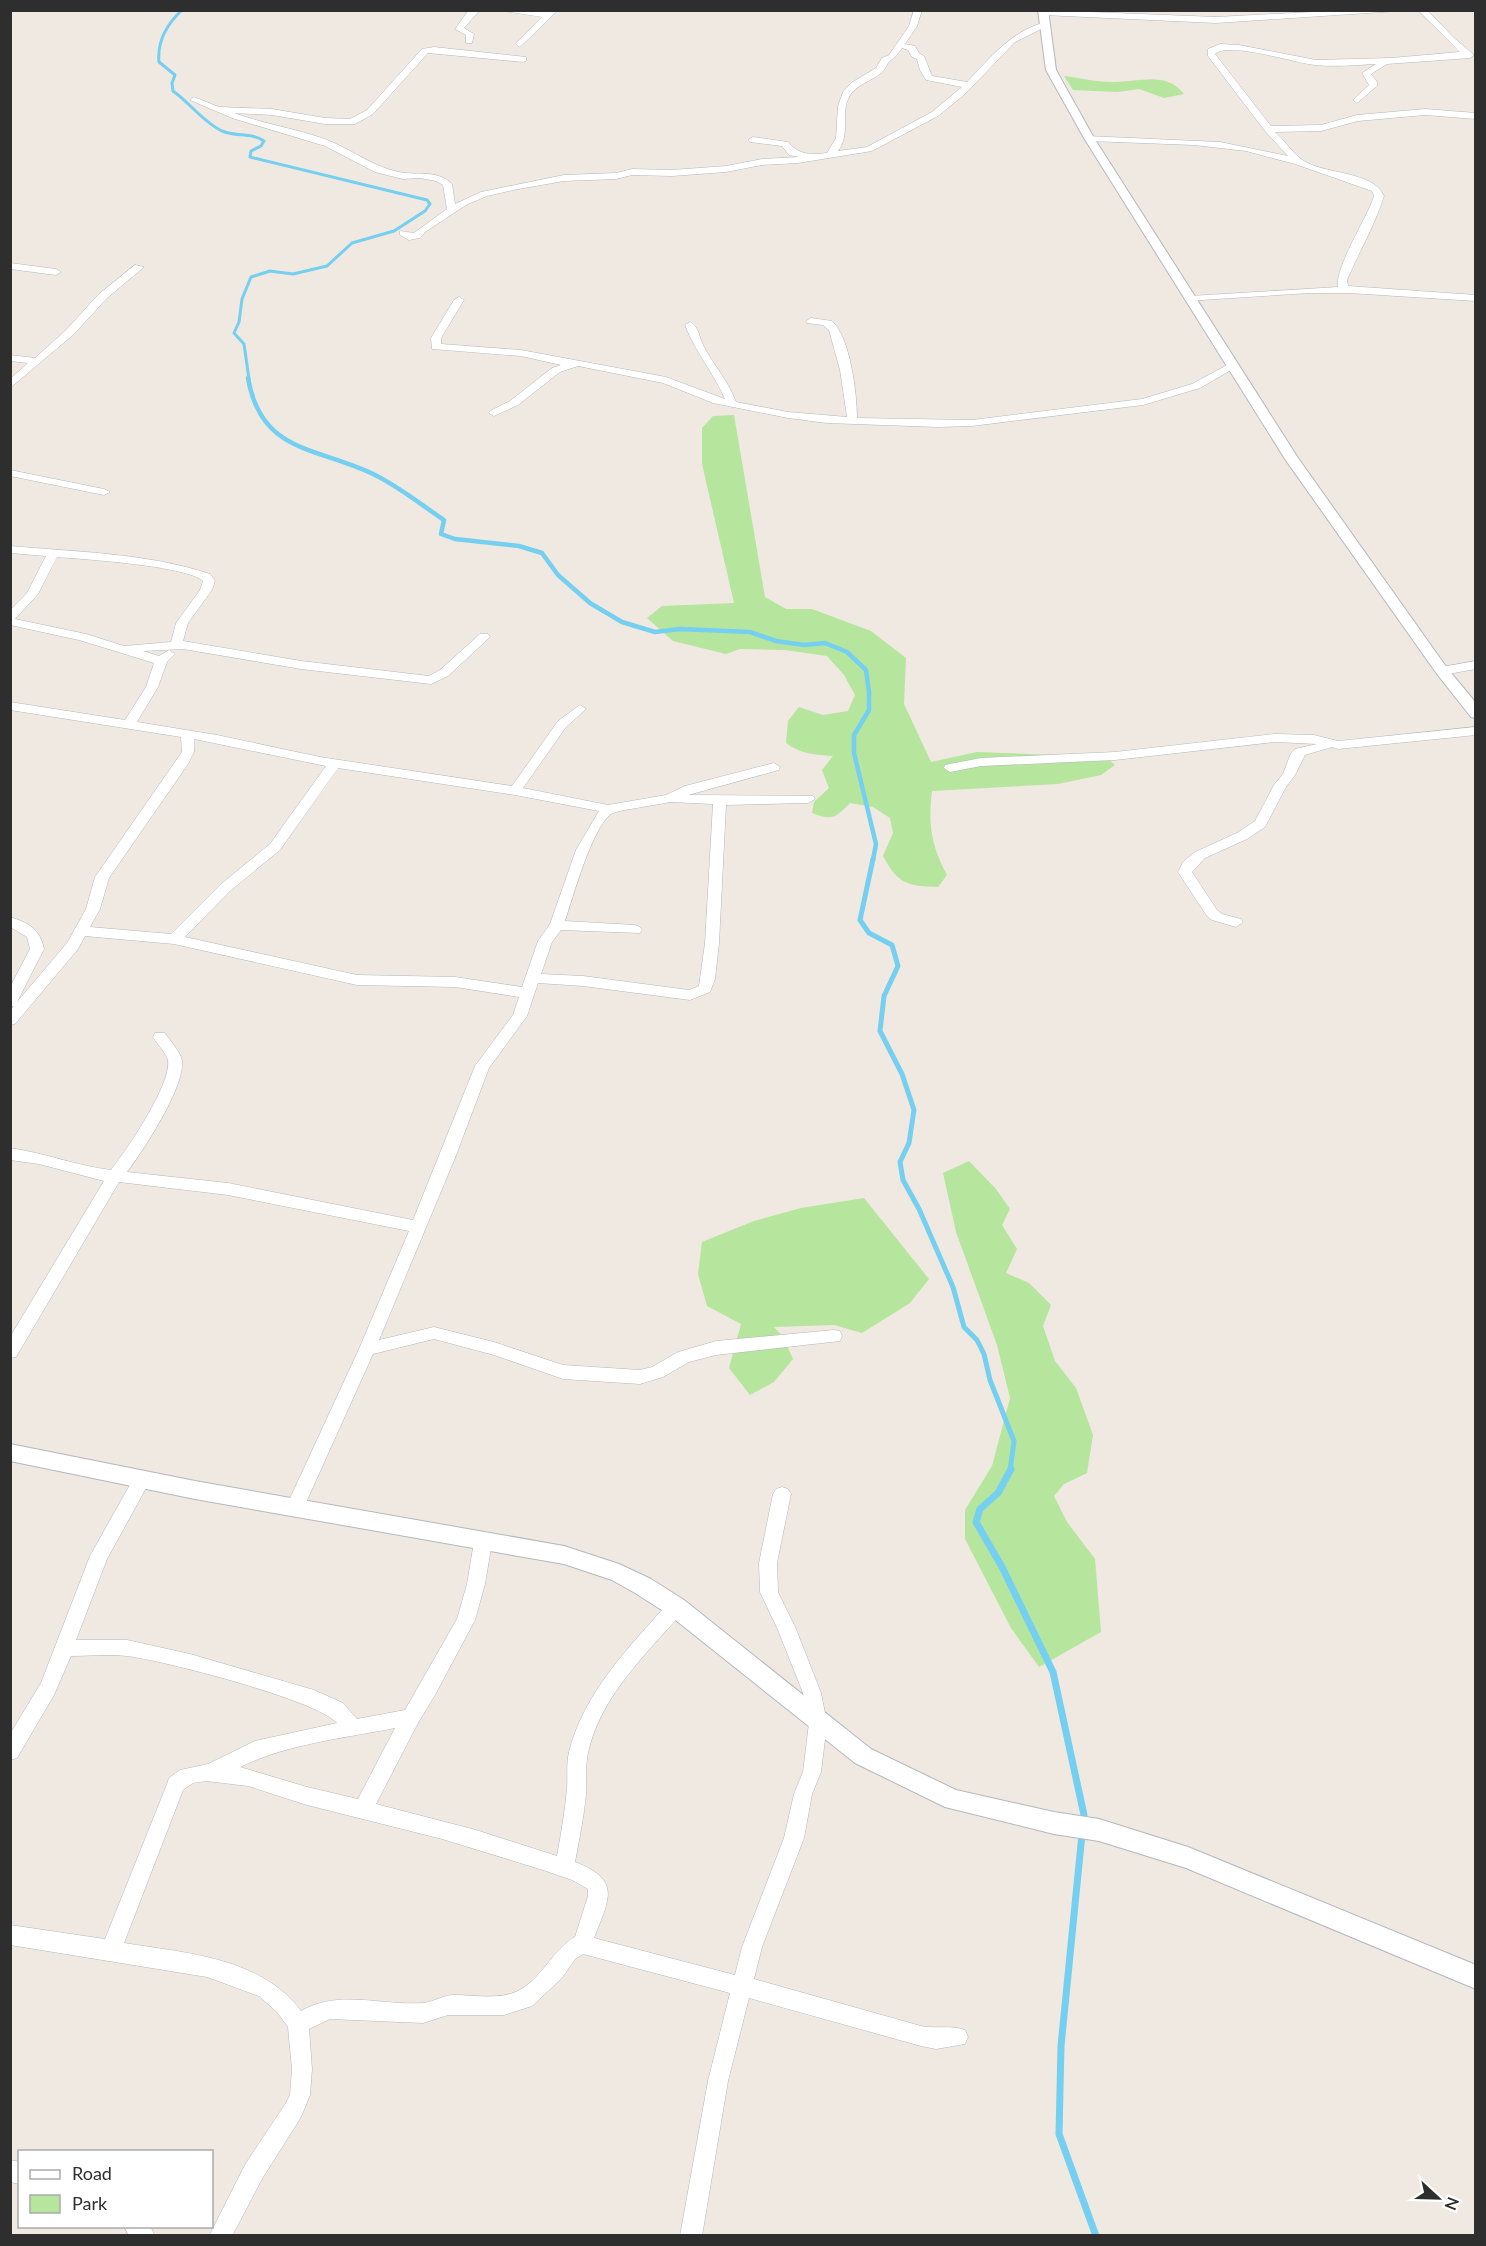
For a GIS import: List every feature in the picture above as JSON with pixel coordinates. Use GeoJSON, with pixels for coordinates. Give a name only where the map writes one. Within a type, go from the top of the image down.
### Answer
{"type":"FeatureCollection","features":[{"type":"Feature","properties":{"kind":"street"},"geometry":{"type":"LineString","coordinates":[[469,41],[470,34],[459,29],[476,10]]}},
{"type":"Feature","properties":{"kind":"street"},"geometry":{"type":"LineString","coordinates":[[501,10],[551,13]]}},
{"type":"Feature","properties":{"kind":"street"},"geometry":{"type":"LineString","coordinates":[[753,140],[785,144],[792,153],[824,156],[839,142],[843,102],[847,92],[854,88],[854,85],[880,70],[885,60],[892,57],[913,26],[918,10]]}},
{"type":"Feature","properties":{"kind":"street"},"geometry":{"type":"LineString","coordinates":[[403,232],[409,237],[417,236],[422,230],[463,203],[484,194],[564,178],[616,176],[632,172],[672,173],[726,169],[762,162],[862,152],[891,139],[935,114],[968,85],[1012,40],[1032,29],[1044,16],[1216,20],[1409,10]]}},
{"type":"Feature","properties":{"kind":"street"},"geometry":{"type":"LineString","coordinates":[[1422,10],[1439,26],[1452,44],[1471,56]]}},
{"type":"Feature","properties":{"kind":"street"},"geometry":{"type":"LineString","coordinates":[[519,44],[551,13]]}},
{"type":"Feature","properties":{"kind":"street"},"geometry":{"type":"LineString","coordinates":[[1044,16],[1051,70],[1089,138],[1292,459],[1442,671],[1476,714]]}},
{"type":"Feature","properties":{"kind":"street"},"geometry":{"type":"LineString","coordinates":[[900,45],[913,49],[915,56],[921,58],[929,78],[968,85]]}},
{"type":"Feature","properties":{"kind":"street"},"geometry":{"type":"LineString","coordinates":[[1299,162],[1268,129],[1231,83],[1211,51],[1220,47],[1239,48],[1316,63],[1471,56]]}},
{"type":"Feature","properties":{"kind":"street"},"geometry":{"type":"LineString","coordinates":[[220,109],[272,112],[325,121],[352,122],[370,112],[426,51],[523,59]]}},
{"type":"Feature","properties":{"kind":"street"},"geometry":{"type":"LineString","coordinates":[[1357,100],[1373,86],[1373,82],[1366,73],[1391,61]]}},
{"type":"Feature","properties":{"kind":"street"},"geometry":{"type":"LineString","coordinates":[[194,100],[235,116],[328,144],[378,170],[392,174],[439,179],[447,184],[452,211]]}},
{"type":"Feature","properties":{"kind":"street"},"geometry":{"type":"LineString","coordinates":[[1268,129],[1321,128],[1358,118],[1425,112],[1476,116]]}},
{"type":"Feature","properties":{"kind":"street"},"geometry":{"type":"LineString","coordinates":[[1089,138],[1234,147],[1278,154],[1376,189],[1379,196],[1373,215],[1358,241],[1342,280],[1343,286],[1348,290]]}},
{"type":"Feature","properties":{"kind":"street"},"geometry":{"type":"LineString","coordinates":[[10,266],[56,272]]}},
{"type":"Feature","properties":{"kind":"street"},"geometry":{"type":"LineString","coordinates":[[10,385],[70,332],[103,296],[139,267]]}},
{"type":"Feature","properties":{"kind":"street"},"geometry":{"type":"LineString","coordinates":[[1190,300],[1263,293],[1348,290],[1476,298]]}},
{"type":"Feature","properties":{"kind":"street"},"geometry":{"type":"LineString","coordinates":[[459,300],[436,338],[435,346],[530,354],[666,380],[732,404],[788,415],[852,421],[972,423],[1110,407],[1143,402],[1196,386],[1233,366]]}},
{"type":"Feature","properties":{"kind":"street"},"geometry":{"type":"LineString","coordinates":[[812,321],[827,322],[835,331],[852,395],[852,421]]}},
{"type":"Feature","properties":{"kind":"street"},"geometry":{"type":"LineString","coordinates":[[690,325],[698,346],[723,381],[732,404]]}},
{"type":"Feature","properties":{"kind":"street"},"geometry":{"type":"LineString","coordinates":[[10,358],[37,361]]}},
{"type":"Feature","properties":{"kind":"street"},"geometry":{"type":"LineString","coordinates":[[494,413],[514,403],[556,370],[573,364]]}},
{"type":"Feature","properties":{"kind":"street"},"geometry":{"type":"LineString","coordinates":[[10,473],[104,492]]}},
{"type":"Feature","properties":{"kind":"street"},"geometry":{"type":"LineString","coordinates":[[10,549],[139,562],[206,576],[209,581],[206,590],[182,623],[176,645]]}},
{"type":"Feature","properties":{"kind":"street"},"geometry":{"type":"LineString","coordinates":[[53,554],[32,594],[10,619],[126,649],[161,661]]}},
{"type":"Feature","properties":{"kind":"street"},"geometry":{"type":"LineString","coordinates":[[126,649],[190,646],[302,665],[431,680],[444,674],[484,637]]}},
{"type":"Feature","properties":{"kind":"street"},"geometry":{"type":"LineString","coordinates":[[128,726],[152,687],[161,661],[168,655],[190,646]]}},
{"type":"Feature","properties":{"kind":"street"},"geometry":{"type":"LineString","coordinates":[[1442,671],[1476,665]]}},
{"type":"Feature","properties":{"kind":"street"},"geometry":{"type":"LineString","coordinates":[[10,706],[187,735],[335,763],[515,791],[608,809],[670,798],[720,801],[808,799]]}},
{"type":"Feature","properties":{"kind":"street"},"geometry":{"type":"LineString","coordinates":[[515,791],[562,724],[580,709]]}},
{"type":"Feature","properties":{"kind":"street"},"geometry":{"type":"LineString","coordinates":[[1236,922],[1217,917],[1204,905],[1185,872],[1188,865],[1200,855],[1242,836],[1260,824],[1300,752],[1332,744],[1476,730]]}},
{"type":"Feature","properties":{"kind":"street"},"geometry":{"type":"LineString","coordinates":[[10,1020],[66,955],[83,931],[102,877],[182,764],[188,752],[187,735]]}},
{"type":"Feature","properties":{"kind":"street"},"geometry":{"type":"LineString","coordinates":[[950,768],[981,762],[1127,755],[1275,738],[1314,739],[1332,744]]}},
{"type":"Feature","properties":{"kind":"street"},"geometry":{"type":"LineString","coordinates":[[174,939],[225,888],[275,847],[335,763]]}},
{"type":"Feature","properties":{"kind":"street"},"geometry":{"type":"LineString","coordinates":[[670,798],[678,792],[774,767]]}},
{"type":"Feature","properties":{"kind":"street"},"geometry":{"type":"LineString","coordinates":[[532,978],[582,981],[690,995],[705,989],[712,933],[720,801]]}},
{"type":"Feature","properties":{"kind":"street"},"geometry":{"type":"LineString","coordinates":[[295,1508],[367,1349],[482,1066],[520,1016],[544,941],[557,926],[583,850],[599,819],[608,809]]}},
{"type":"Feature","properties":{"kind":"street"},"geometry":{"type":"LineString","coordinates":[[10,922],[31,932],[36,940],[37,949],[10,1002]]}},
{"type":"Feature","properties":{"kind":"street"},"geometry":{"type":"LineString","coordinates":[[557,926],[635,930]]}},
{"type":"Feature","properties":{"kind":"street"},"geometry":{"type":"LineString","coordinates":[[83,931],[174,939],[357,980],[455,982],[528,993]]}},
{"type":"Feature","properties":{"kind":"street"},"geometry":{"type":"LineString","coordinates":[[10,1352],[114,1177],[157,1114],[174,1071],[175,1059],[160,1037]]}},
{"type":"Feature","properties":{"kind":"street"},"geometry":{"type":"LineString","coordinates":[[10,1154],[39,1158],[95,1174],[228,1190],[418,1227]]}},
{"type":"Feature","properties":{"kind":"street"},"geometry":{"type":"LineString","coordinates":[[367,1349],[434,1333],[494,1349],[564,1372],[640,1377],[657,1372],[684,1357],[716,1348],[834,1335]]}},
{"type":"Feature","properties":{"kind":"street"},"geometry":{"type":"LineString","coordinates":[[10,1452],[295,1508],[564,1556],[619,1573],[676,1607],[863,1756],[953,1800],[1054,1823],[1099,1830],[1188,1858],[1476,1977]]}},
{"type":"Feature","properties":{"kind":"street"},"geometry":{"type":"LineString","coordinates":[[12,1745],[48,1689],[99,1556],[142,1479]]}},
{"type":"Feature","properties":{"kind":"street"},"geometry":{"type":"LineString","coordinates":[[691,2235],[718,2081],[741,1987],[752,1947],[792,1846],[803,1794],[812,1772],[818,1722],[812,1693],[787,1629],[769,1592],[768,1563],[782,1494]]}},
{"type":"Feature","properties":{"kind":"street"},"geometry":{"type":"LineString","coordinates":[[364,1808],[411,1717],[429,1689],[466,1620],[476,1584],[483,1542]]}},
{"type":"Feature","properties":{"kind":"street"},"geometry":{"type":"LineString","coordinates":[[564,1868],[574,1816],[577,1756],[582,1737],[596,1708],[624,1668],[676,1607]]}},
{"type":"Feature","properties":{"kind":"street"},"geometry":{"type":"LineString","coordinates":[[64,1648],[127,1648],[200,1665],[307,1696],[336,1710],[354,1729]]}},
{"type":"Feature","properties":{"kind":"street"},"geometry":{"type":"LineString","coordinates":[[210,1773],[255,1750],[291,1740],[411,1717]]}},
{"type":"Feature","properties":{"kind":"street"},"geometry":{"type":"LineString","coordinates":[[111,1950],[176,1784],[190,1773],[229,1773],[293,1792],[451,1831],[564,1868],[589,1878],[597,1885],[598,1896],[595,1909],[582,1944],[568,1952],[555,1971],[525,2000],[504,2005],[445,2005],[438,2010],[423,2013],[330,2009],[315,2014],[298,2024]]}},
{"type":"Feature","properties":{"kind":"street"},"geometry":{"type":"LineString","coordinates":[[10,1935],[207,1967],[234,1975],[266,1989],[284,2005],[298,2024],[302,2069],[300,2095],[294,2110],[254,2171],[220,2235]]}},
{"type":"Feature","properties":{"kind":"street"},"geometry":{"type":"LineString","coordinates":[[582,1944],[741,1987],[834,2009],[921,2036],[936,2039],[958,2037]]}},
{"type":"Feature","properties":{"kind":"green space"},"geometry":{"type":"Polygon","coordinates":[[[1064,76],[1106,82],[1160,80],[1177,87],[1184,94],[1164,98],[1139,89],[1118,92],[1073,90],[1064,76]]]}},
{"type":"Feature","properties":{"kind":"green space"},"geometry":{"type":"Polygon","coordinates":[[[734,415],[765,597],[786,609],[812,609],[871,631],[906,658],[904,704],[931,762],[977,752],[1106,757],[1115,765],[1101,775],[1058,784],[932,791],[930,814],[932,834],[937,854],[947,875],[938,887],[911,884],[894,873],[883,856],[893,833],[890,818],[873,807],[850,803],[833,817],[812,813],[814,802],[829,788],[822,770],[833,756],[797,750],[786,743],[788,721],[799,707],[823,715],[848,711],[855,695],[844,675],[827,656],[785,650],[740,649],[726,654],[673,641],[647,618],[662,606],[734,603],[702,464],[702,428],[713,416],[734,415]]]}},
{"type":"Feature","properties":{"kind":"green space"},"geometry":{"type":"Polygon","coordinates":[[[969,1161],[996,1189],[1010,1209],[1002,1225],[1017,1249],[1006,1273],[1029,1283],[1051,1305],[1043,1326],[1055,1361],[1076,1388],[1093,1435],[1087,1473],[1064,1484],[1054,1496],[1067,1522],[1095,1559],[1101,1632],[1039,1667],[1011,1628],[965,1539],[965,1510],[992,1466],[1010,1398],[997,1345],[956,1232],[943,1173],[969,1161]]]}},
{"type":"Feature","properties":{"kind":"green space"},"geometry":{"type":"Polygon","coordinates":[[[864,1198],[929,1279],[910,1303],[862,1333],[834,1325],[774,1327],[783,1337],[793,1359],[774,1382],[750,1395],[729,1368],[741,1324],[707,1306],[698,1274],[702,1242],[754,1221],[801,1208],[864,1198]]]}},
{"type":"Feature","properties":{"kind":"waterway"},"geometry":{"type":"LineString","coordinates":[[182,10],[164,33],[159,62],[175,75],[172,83],[173,91],[209,123],[227,133],[254,136],[264,141],[261,146],[251,151],[250,157],[427,200],[430,204],[425,211],[394,231],[352,243],[327,266],[293,274],[270,271],[251,277],[242,299],[239,322],[234,333],[244,344],[249,379]]}},
{"type":"Feature","properties":{"kind":"waterway"},"geometry":{"type":"LineString","coordinates":[[248,378],[255,403],[265,421],[278,434],[294,444],[371,473],[390,483],[444,520],[441,534],[455,539],[519,546],[542,553],[558,575],[590,603],[622,622],[655,632],[680,629],[750,632],[776,641],[804,645],[825,643],[847,652],[866,670],[869,692],[869,710],[854,735],[854,753],[876,844],[873,860]]}},
{"type":"Feature","properties":{"kind":"waterway"},"geometry":{"type":"LineString","coordinates":[[873,859],[860,920],[869,933],[892,945],[898,966],[884,996],[880,1031],[902,1074],[914,1110],[909,1143],[900,1162],[903,1180],[919,1209],[953,1287],[964,1327],[977,1340],[984,1354],[990,1380],[1014,1441],[1010,1471]]}},
{"type":"Feature","properties":{"kind":"waterway"},"geometry":{"type":"LineString","coordinates":[[1010,1471],[998,1493],[980,1509],[976,1522],[1002,1567],[1053,1672],[1084,1815],[1083,1822]]}},
{"type":"Feature","properties":{"kind":"waterway"},"geometry":{"type":"LineString","coordinates":[[1082,1834],[1061,2046],[1059,2134],[1096,2236]]}}]}
